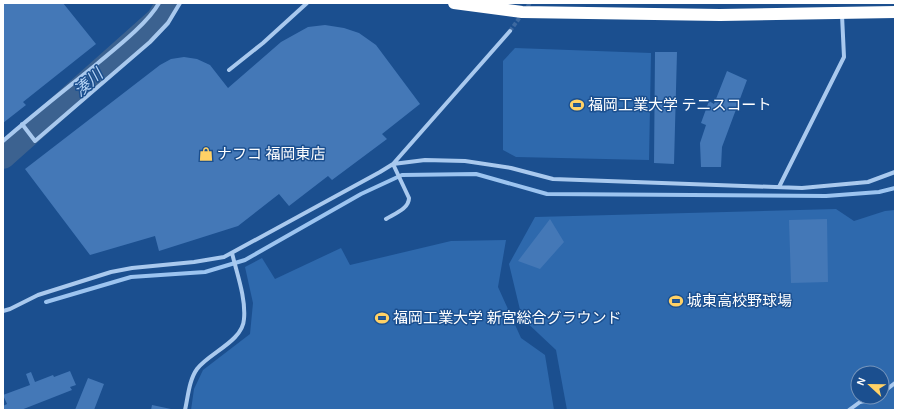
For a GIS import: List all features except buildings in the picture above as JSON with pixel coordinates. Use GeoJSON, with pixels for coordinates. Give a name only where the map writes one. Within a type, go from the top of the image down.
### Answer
{"type":"FeatureCollection","features":[{"type":"Feature","properties":{"kind":"highway"},"geometry":{"type":"LineString","coordinates":[[454,3],[522,12],[720,15],[895,12]]}},
{"type":"Feature","properties":{"kind":"street"},"geometry":{"type":"LineString","coordinates":[[3,141],[116,48],[138,28],[157,8],[159,3]]}},
{"type":"Feature","properties":{"kind":"street"},"geometry":{"type":"LineString","coordinates":[[22,124],[35,140],[150,42],[168,23],[180,3]]}},
{"type":"Feature","properties":{"kind":"street"},"geometry":{"type":"LineString","coordinates":[[229,70],[263,43],[307,3]]}},
{"type":"Feature","properties":{"kind":"street"},"geometry":{"type":"LineString","coordinates":[[779,187],[844,57],[842,13]]}},
{"type":"Feature","properties":{"kind":"street"},"geometry":{"type":"LineString","coordinates":[[3,311],[38,295],[111,272],[132,268],[194,262],[224,257],[232,253],[393,164],[510,31]]}},
{"type":"Feature","properties":{"kind":"street"},"geometry":{"type":"LineString","coordinates":[[393,164],[425,160],[465,161],[510,168],[553,179],[802,188],[868,182],[895,172]]}},
{"type":"Feature","properties":{"kind":"street"},"geometry":{"type":"LineString","coordinates":[[386,219],[407,206],[409,202],[409,198],[393,164]]}},
{"type":"Feature","properties":{"kind":"street"},"geometry":{"type":"LineString","coordinates":[[185,410],[190,384],[196,370],[206,360],[234,338],[241,328],[244,320],[243,301],[232,253]]}},
{"type":"Feature","properties":{"kind":"shaded area","name":"福岡工業大学 テニスコート"},"geometry":{"type":"Polygon","coordinates":[[[515,48],[651,53],[649,160],[516,157],[503,150],[503,61],[515,48]]]}},
{"type":"Feature","properties":{"kind":"shaded area","name":"城東高校野球場"},"geometry":{"type":"Polygon","coordinates":[[[836,209],[854,221],[885,211],[895,210],[895,410],[567,410],[556,350],[522,318],[509,264],[535,217],[836,209]]]}},
{"type":"Feature","properties":{"kind":"shaded area","name":"福岡工業大学 新宮総合グラウンド"},"geometry":{"type":"Polygon","coordinates":[[[506,240],[498,287],[521,338],[545,355],[554,410],[191,410],[194,389],[203,370],[250,334],[253,303],[245,267],[262,258],[275,279],[341,248],[350,265],[451,241],[506,240]]]}},
{"type":"Feature","properties":{"kind":"waterway","name":"湊川"},"geometry":{"type":"LineString","coordinates":[[3,157],[158,19],[168,3]]}},
{"type":"Feature","properties":{"kind":"waterway"},"geometry":{"type":"LineString","coordinates":[[46,302],[131,277],[205,272],[245,260],[361,194],[402,175],[476,174],[547,194],[826,196],[879,192],[895,188]]}},
{"type":"Feature","properties":{"kind":"tunnel"},"geometry":{"type":"LineString","coordinates":[[510,31],[530,3]]}},
{"type":"Feature","properties":{"kind":"place","name":"福岡工業大学 テニスコート"},"geometry":{"type":"Point","coordinates":[577,105]}},
{"type":"Feature","properties":{"kind":"place","name":"ナフコ 福岡東店"},"geometry":{"type":"Point","coordinates":[206,154]}},
{"type":"Feature","properties":{"kind":"place","name":"城東高校野球場"},"geometry":{"type":"Point","coordinates":[676,301]}},
{"type":"Feature","properties":{"kind":"place","name":"福岡工業大学 新宮総合グラウンド"},"geometry":{"type":"Point","coordinates":[382,318]}}]}
